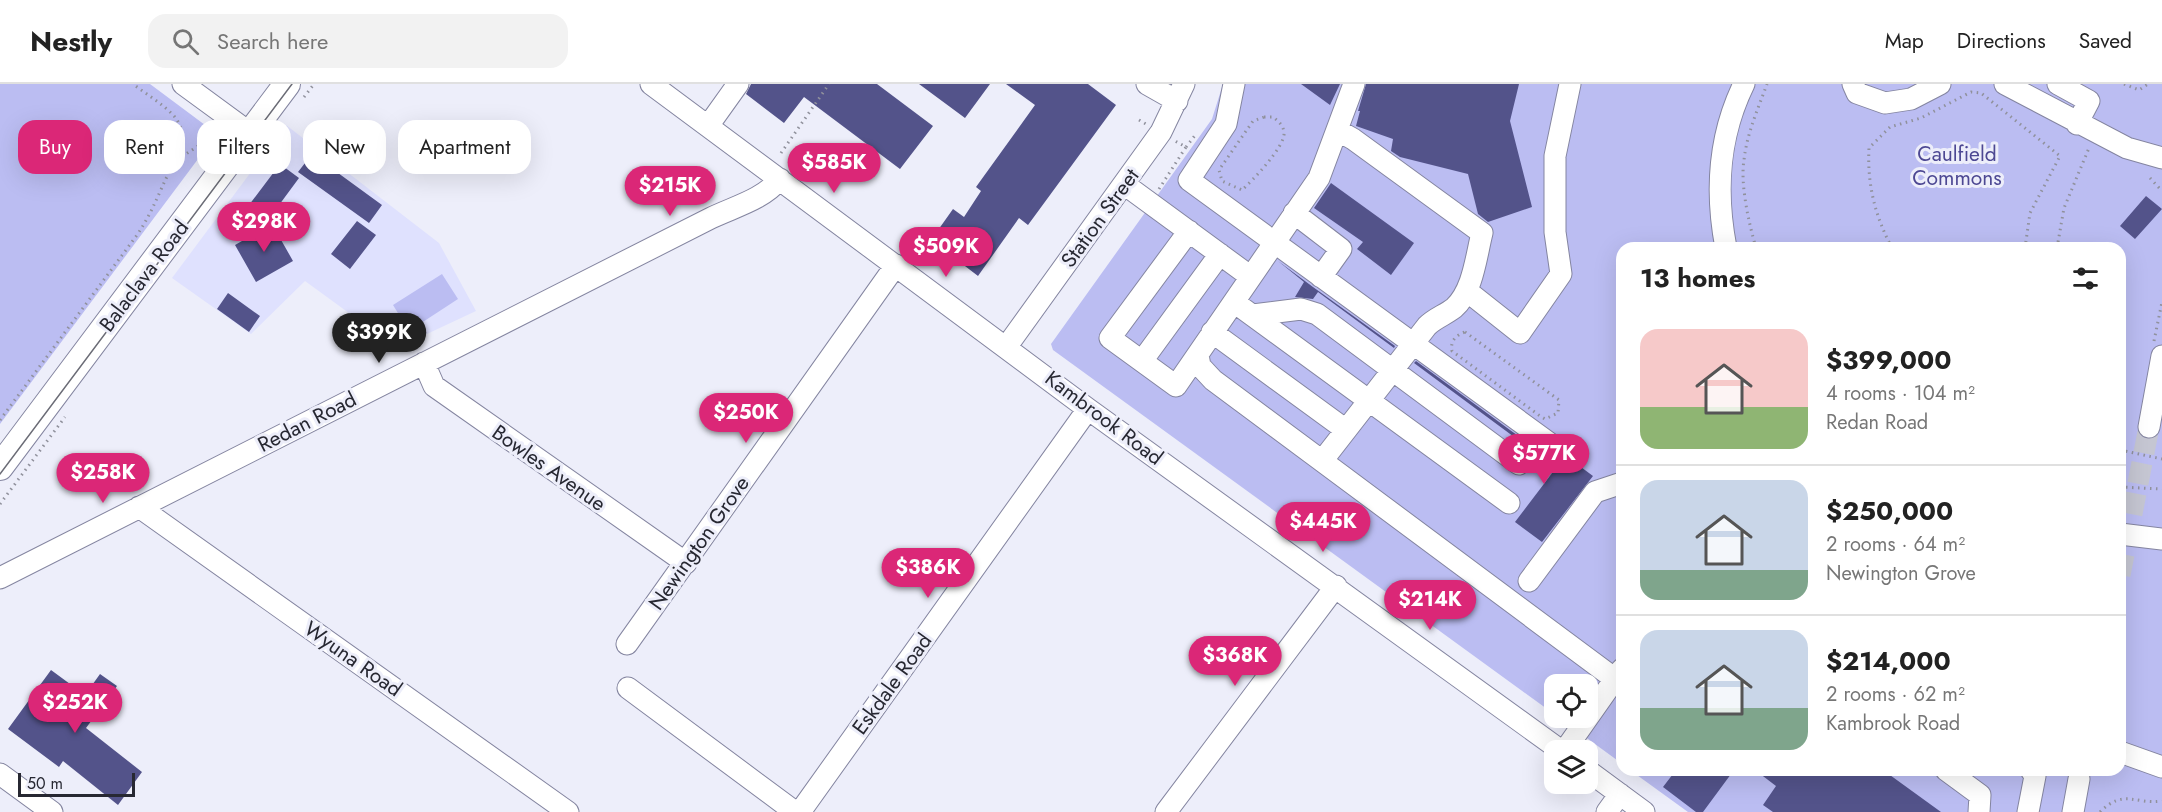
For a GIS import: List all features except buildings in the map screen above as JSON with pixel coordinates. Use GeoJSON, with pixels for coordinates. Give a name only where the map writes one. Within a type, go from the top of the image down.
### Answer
{"type":"FeatureCollection","features":[{"type":"Feature","properties":{"kind":"main road","name":"Balaclava Road"},"geometry":{"type":"LineString","coordinates":[[249,120],[287,84]]}},
{"type":"Feature","properties":{"kind":"main road","name":"Balaclava Road"},"geometry":{"type":"LineString","coordinates":[[0,467],[209,174]]}},
{"type":"Feature","properties":{"kind":"street"},"geometry":{"type":"LineString","coordinates":[[183,84],[232,120]]}},
{"type":"Feature","properties":{"kind":"street","name":"Kambrook Road"},"geometry":{"type":"LineString","coordinates":[[651,84],[708,126],[776,167],[896,265],[1088,409],[1546,740]]}},
{"type":"Feature","properties":{"kind":"street"},"geometry":{"type":"LineString","coordinates":[[708,126],[738,84]]}},
{"type":"Feature","properties":{"kind":"street"},"geometry":{"type":"LineString","coordinates":[[1147,84],[1180,93]]}},
{"type":"Feature","properties":{"kind":"street"},"geometry":{"type":"LineString","coordinates":[[1234,84],[1226,124],[1189,180],[1556,448]]}},
{"type":"Feature","properties":{"kind":"street"},"geometry":{"type":"LineString","coordinates":[[1189,231],[1110,338],[1176,386],[1319,178],[1354,84]]}},
{"type":"Feature","properties":{"kind":"street"},"geometry":{"type":"LineString","coordinates":[[1467,291],[1520,333],[1561,274],[1555,232],[1556,156],[1570,84]]}},
{"type":"Feature","properties":{"kind":"street"},"geometry":{"type":"LineString","coordinates":[[1725,242],[1718,210],[1719,171],[1725,138],[1743,84]]}},
{"type":"Feature","properties":{"kind":"street"},"geometry":{"type":"LineString","coordinates":[[1853,84],[1857,93],[1885,103],[1911,99],[1940,84]]}},
{"type":"Feature","properties":{"kind":"street"},"geometry":{"type":"LineString","coordinates":[[2004,84],[2139,156],[2162,158]]}},
{"type":"Feature","properties":{"kind":"street"},"geometry":{"type":"LineString","coordinates":[[2058,84],[2089,101],[2085,128]]}},
{"type":"Feature","properties":{"kind":"street","name":"Station Street"},"geometry":{"type":"LineString","coordinates":[[1007,346],[1161,132],[1180,93]]}},
{"type":"Feature","properties":{"kind":"street"},"geometry":{"type":"LineString","coordinates":[[1322,461],[1435,318],[1456,306],[1467,291],[1482,233],[1353,139],[1337,130]]}},
{"type":"Feature","properties":{"kind":"street","name":"Redan Road"},"geometry":{"type":"LineString","coordinates":[[0,578],[743,202],[766,194],[776,167]]}},
{"type":"Feature","properties":{"kind":"street"},"geometry":{"type":"LineString","coordinates":[[1124,184],[1251,277]]}},
{"type":"Feature","properties":{"kind":"street"},"geometry":{"type":"LineString","coordinates":[[1294,213],[1341,249],[1321,277]]}},
{"type":"Feature","properties":{"kind":"street"},"geometry":{"type":"LineString","coordinates":[[1142,361],[1220,254]]}},
{"type":"Feature","properties":{"kind":"street","name":"Newington Grove"},"geometry":{"type":"LineString","coordinates":[[627,644],[896,265]]}},
{"type":"Feature","properties":{"kind":"street"},"geometry":{"type":"LineString","coordinates":[[1234,302],[1509,502]]}},
{"type":"Feature","properties":{"kind":"street"},"geometry":{"type":"LineString","coordinates":[[1253,315],[1301,309],[1317,314],[1519,464]]}},
{"type":"Feature","properties":{"kind":"street"},"geometry":{"type":"LineString","coordinates":[[1212,332],[1346,430]]}},
{"type":"Feature","properties":{"kind":"street"},"geometry":{"type":"LineString","coordinates":[[1198,355],[1200,366],[1213,380],[1616,673]]}},
{"type":"Feature","properties":{"kind":"street"},"geometry":{"type":"LineString","coordinates":[[2149,427],[2162,356]]}},
{"type":"Feature","properties":{"kind":"street","name":"Bowles Avenue"},"geometry":{"type":"LineString","coordinates":[[423,363],[434,386],[686,563]]}},
{"type":"Feature","properties":{"kind":"street","name":"Eskdale Road"},"geometry":{"type":"LineString","coordinates":[[800,812],[1088,409]]}},
{"type":"Feature","properties":{"kind":"street"},"geometry":{"type":"LineString","coordinates":[[1529,581],[1595,492],[1616,485]]}},
{"type":"Feature","properties":{"kind":"street","name":"Wyuna Road"},"geometry":{"type":"LineString","coordinates":[[139,507],[568,812]]}},
{"type":"Feature","properties":{"kind":"street"},"geometry":{"type":"LineString","coordinates":[[2126,535],[2162,539]]}},
{"type":"Feature","properties":{"kind":"street"},"geometry":{"type":"LineString","coordinates":[[1166,812],[1336,586]]}},
{"type":"Feature","properties":{"kind":"street"},"geometry":{"type":"LineString","coordinates":[[1572,740],[1616,677]]}},
{"type":"Feature","properties":{"kind":"street"},"geometry":{"type":"LineString","coordinates":[[628,688],[795,812]]}},
{"type":"Feature","properties":{"kind":"street"},"geometry":{"type":"LineString","coordinates":[[2126,754],[2162,767]]}},
{"type":"Feature","properties":{"kind":"street"},"geometry":{"type":"LineString","coordinates":[[0,774],[52,812]]}},
{"type":"Feature","properties":{"kind":"street"},"geometry":{"type":"LineString","coordinates":[[1954,776],[1980,795],[1979,812]]}},
{"type":"Feature","properties":{"kind":"street"},"geometry":{"type":"LineString","coordinates":[[2028,812],[2035,776]]}},
{"type":"Feature","properties":{"kind":"street"},"geometry":{"type":"LineString","coordinates":[[1598,778],[1644,812]]}},
{"type":"Feature","properties":{"kind":"street"},"geometry":{"type":"LineString","coordinates":[[2073,812],[2079,779]]}},
{"type":"Feature","properties":{"kind":"street"},"geometry":{"type":"LineString","coordinates":[[1607,812],[1620,794]]}},
{"type":"Feature","properties":{"kind":"path"},"geometry":{"type":"LineString","coordinates":[[133,84],[176,120]]}},
{"type":"Feature","properties":{"kind":"path"},"geometry":{"type":"LineString","coordinates":[[776,167],[829,84]]}},
{"type":"Feature","properties":{"kind":"path"},"geometry":{"type":"LineString","coordinates":[[1754,242],[1743,161],[1752,123],[1767,84]]}},
{"type":"Feature","properties":{"kind":"path"},"geometry":{"type":"LineString","coordinates":[[2124,84],[2139,90],[2148,84]]}},
{"type":"Feature","properties":{"kind":"path"},"geometry":{"type":"LineString","coordinates":[[1889,242],[1876,212],[1868,175],[1869,148],[1890,127],[1921,118],[1971,92],[1981,93],[2060,156],[2030,213],[2026,242]]}},
{"type":"Feature","properties":{"kind":"path"},"geometry":{"type":"LineString","coordinates":[[1264,117],[1273,117],[1280,123],[1284,132],[1284,141],[1253,181],[1242,190],[1222,181],[1219,170],[1238,143],[1253,121],[1264,117]]}},
{"type":"Feature","properties":{"kind":"path"},"geometry":{"type":"LineString","coordinates":[[2057,242],[2085,128]]}},
{"type":"Feature","properties":{"kind":"path"},"geometry":{"type":"LineString","coordinates":[[1186,147],[1197,132]]}},
{"type":"Feature","properties":{"kind":"path"},"geometry":{"type":"LineString","coordinates":[[0,420],[137,235],[152,213],[170,174]]}},
{"type":"Feature","properties":{"kind":"path"},"geometry":{"type":"LineString","coordinates":[[2150,178],[2162,191]]}},
{"type":"Feature","properties":{"kind":"path"},"geometry":{"type":"LineString","coordinates":[[1468,333],[1559,400],[1558,413],[1545,419],[1452,351],[1454,338],[1468,333]]}},
{"type":"Feature","properties":{"kind":"path"},"geometry":{"type":"LineString","coordinates":[[2126,451],[2162,459]]}},
{"type":"Feature","properties":{"kind":"path"},"geometry":{"type":"LineString","coordinates":[[2126,487],[2162,489]]}},
{"type":"Feature","properties":{"kind":"path"},"geometry":{"type":"LineString","coordinates":[[2100,812],[2111,803],[2125,797],[2162,801]]}},
{"type":"Feature","properties":{"kind":"shaded area"},"geometry":{"type":"Polygon","coordinates":[[[291,129],[303,138],[303,174],[350,174],[439,243],[476,311],[397,348],[305,281],[251,334],[172,278],[249,174],[291,174],[291,129]]]}},
{"type":"Feature","properties":{"kind":"green space"},"geometry":{"type":"Polygon","coordinates":[[[0,84],[150,84],[198,120],[197,160],[0,424],[0,84]]]}},
{"type":"Feature","properties":{"kind":"green space","name":"Caulfield Commons"},"geometry":{"type":"Polygon","coordinates":[[[1223,84],[2162,84],[2162,812],[1688,812],[1638,776],[2126,776],[2126,242],[1616,242],[1616,759],[1598,746],[1598,740],[1590,740],[1573,728],[1598,728],[1598,674],[1544,674],[1544,707],[1053,350],[1051,344],[1212,119],[1223,84]]]}},
{"type":"Feature","properties":{"kind":"green space"},"geometry":{"type":"Polygon","coordinates":[[[442,274],[458,299],[409,331],[393,305],[442,274]]]}},
{"type":"Feature","properties":{"kind":"tunnel"},"geometry":{"type":"LineString","coordinates":[[2126,544],[2149,427]]}},
{"type":"Feature","properties":{"kind":"tram line"},"geometry":{"type":"LineString","coordinates":[[0,474],[292,84]]}}]}
